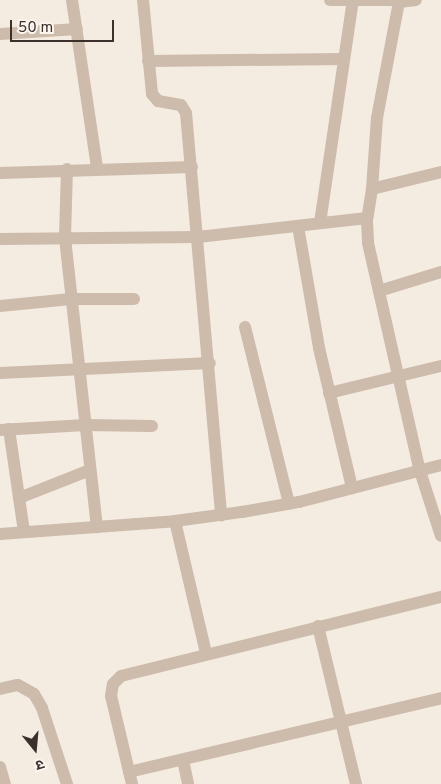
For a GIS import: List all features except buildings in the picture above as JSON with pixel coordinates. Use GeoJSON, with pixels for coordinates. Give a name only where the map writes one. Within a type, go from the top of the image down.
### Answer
{"type":"FeatureCollection","features":[{"type":"Feature","properties":{"kind":"street"},"geometry":{"type":"LineString","coordinates":[[72,0],[97,168]]}},
{"type":"Feature","properties":{"kind":"street"},"geometry":{"type":"LineString","coordinates":[[143,0],[148,61],[155,98],[181,105],[186,113],[210,363],[221,515]]}},
{"type":"Feature","properties":{"kind":"street"},"geometry":{"type":"LineString","coordinates":[[330,0],[416,0]]}},
{"type":"Feature","properties":{"kind":"street"},"geometry":{"type":"LineString","coordinates":[[320,223],[353,0]]}},
{"type":"Feature","properties":{"kind":"street"},"geometry":{"type":"LineString","coordinates":[[399,1],[377,118],[372,188],[367,218],[368,242],[420,471],[441,536]]}},
{"type":"Feature","properties":{"kind":"street"},"geometry":{"type":"LineString","coordinates":[[0,34],[77,29]]}},
{"type":"Feature","properties":{"kind":"street"},"geometry":{"type":"LineString","coordinates":[[148,61],[344,59]]}},
{"type":"Feature","properties":{"kind":"street"},"geometry":{"type":"LineString","coordinates":[[0,172],[192,167]]}},
{"type":"Feature","properties":{"kind":"street"},"geometry":{"type":"LineString","coordinates":[[67,169],[65,238],[97,527]]}},
{"type":"Feature","properties":{"kind":"street"},"geometry":{"type":"LineString","coordinates":[[372,188],[441,172]]}},
{"type":"Feature","properties":{"kind":"street"},"geometry":{"type":"LineString","coordinates":[[0,239],[198,237],[367,218]]}},
{"type":"Feature","properties":{"kind":"street"},"geometry":{"type":"LineString","coordinates":[[298,226],[330,393],[352,488]]}},
{"type":"Feature","properties":{"kind":"street"},"geometry":{"type":"LineString","coordinates":[[379,291],[441,272]]}},
{"type":"Feature","properties":{"kind":"street"},"geometry":{"type":"LineString","coordinates":[[0,306],[71,299],[134,299]]}},
{"type":"Feature","properties":{"kind":"street"},"geometry":{"type":"LineString","coordinates":[[245,328],[289,504]]}},
{"type":"Feature","properties":{"kind":"street"},"geometry":{"type":"LineString","coordinates":[[0,372],[78,367],[210,363]]}},
{"type":"Feature","properties":{"kind":"street"},"geometry":{"type":"LineString","coordinates":[[330,393],[441,366]]}},
{"type":"Feature","properties":{"kind":"street"},"geometry":{"type":"LineString","coordinates":[[24,532],[5,429],[85,425],[152,426]]}},
{"type":"Feature","properties":{"kind":"street"},"geometry":{"type":"LineString","coordinates":[[0,534],[175,521],[221,515],[289,504],[441,465]]}},
{"type":"Feature","properties":{"kind":"street"},"geometry":{"type":"LineString","coordinates":[[19,498],[90,470]]}},
{"type":"Feature","properties":{"kind":"street"},"geometry":{"type":"LineString","coordinates":[[175,521],[206,653]]}},
{"type":"Feature","properties":{"kind":"street"},"geometry":{"type":"LineString","coordinates":[[441,597],[135,670],[113,684],[111,696],[131,778],[183,760],[441,698]]}},
{"type":"Feature","properties":{"kind":"street"},"geometry":{"type":"LineString","coordinates":[[318,626],[356,784]]}},
{"type":"Feature","properties":{"kind":"street"},"geometry":{"type":"LineString","coordinates":[[0,689],[18,685],[34,694],[42,708],[67,784]]}},
{"type":"Feature","properties":{"kind":"street"},"geometry":{"type":"LineString","coordinates":[[183,760],[188,784]]}},
{"type":"Feature","properties":{"kind":"street"},"geometry":{"type":"LineString","coordinates":[[0,767],[5,784]]}}]}
